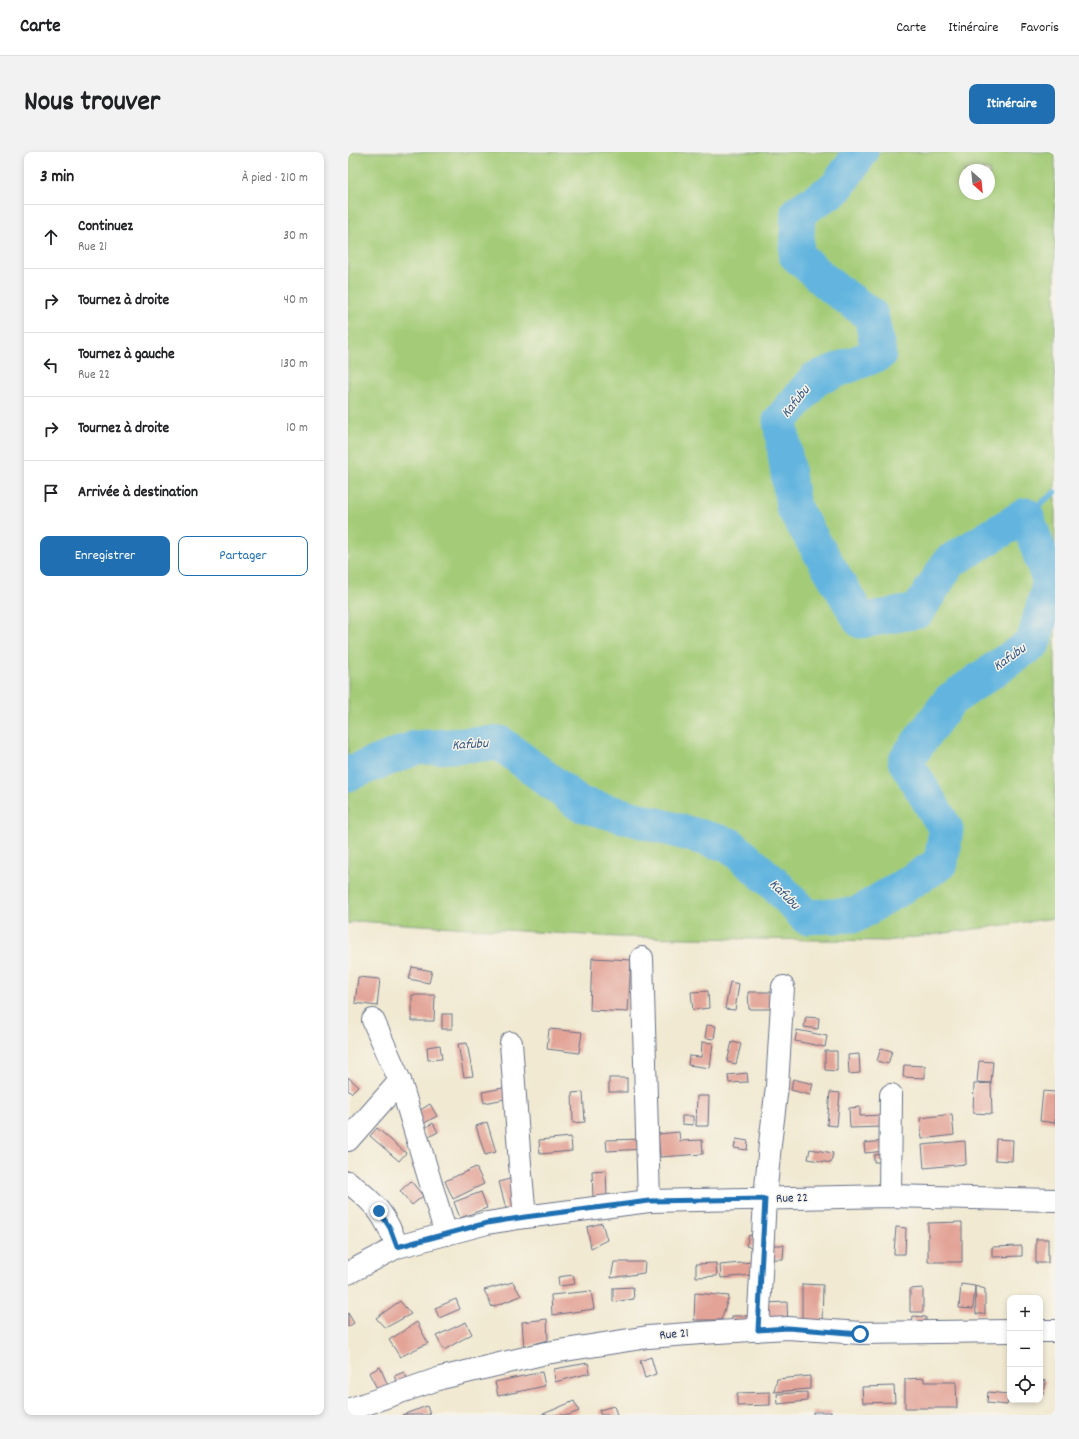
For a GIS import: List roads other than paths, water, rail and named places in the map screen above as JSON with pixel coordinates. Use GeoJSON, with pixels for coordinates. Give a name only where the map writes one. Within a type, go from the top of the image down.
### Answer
{"type":"FeatureCollection","features":[{"type":"Feature","properties":{"kind":"street"},"geometry":{"type":"LineString","coordinates":[[642,958],[649,1201]]}},
{"type":"Feature","properties":{"kind":"street"},"geometry":{"type":"LineString","coordinates":[[758,1330],[765,1199],[777,1086],[783,987]]}},
{"type":"Feature","properties":{"kind":"street"},"geometry":{"type":"LineString","coordinates":[[373,1020],[400,1081],[446,1234]]}},
{"type":"Feature","properties":{"kind":"street"},"geometry":{"type":"LineString","coordinates":[[511,1043],[525,1217]]}},
{"type":"Feature","properties":{"kind":"street"},"geometry":{"type":"LineString","coordinates":[[348,1140],[400,1081]]}},
{"type":"Feature","properties":{"kind":"street"},"geometry":{"type":"LineString","coordinates":[[890,1196],[891,1095]]}},
{"type":"Feature","properties":{"kind":"street"},"geometry":{"type":"LineString","coordinates":[[348,1182],[367,1197],[379,1211],[390,1228],[397,1247]]}},
{"type":"Feature","properties":{"kind":"street","name":"Rue 22"},"geometry":{"type":"LineString","coordinates":[[348,1273],[397,1247],[487,1223],[649,1201],[890,1196],[1055,1200]]}},
{"type":"Feature","properties":{"kind":"street","name":"Rue 21"},"geometry":{"type":"LineString","coordinates":[[348,1410],[441,1378],[546,1353],[648,1337],[788,1328],[860,1334],[1007,1332]]}},
{"type":"Feature","properties":{"kind":"street"},"geometry":{"type":"LineString","coordinates":[[1043,1331],[1055,1331]]}},
{"type":"Feature","properties":{"kind":"waterway","name":"Kafubu"},"geometry":{"type":"LineString","coordinates":[[348,774],[415,748],[500,743],[580,804],[730,845],[777,886],[806,917],[856,915],[941,863],[946,829],[905,761],[950,700],[1033,643],[1050,582],[1026,515],[949,562],[918,611],[861,621],[793,507],[780,421],[815,379],[879,354],[871,315],[832,287],[796,255],[798,212],[836,188],[861,152]]}},
{"type":"Feature","properties":{"kind":"waterway"},"geometry":{"type":"LineString","coordinates":[[1026,515],[1055,492]]}}]}
